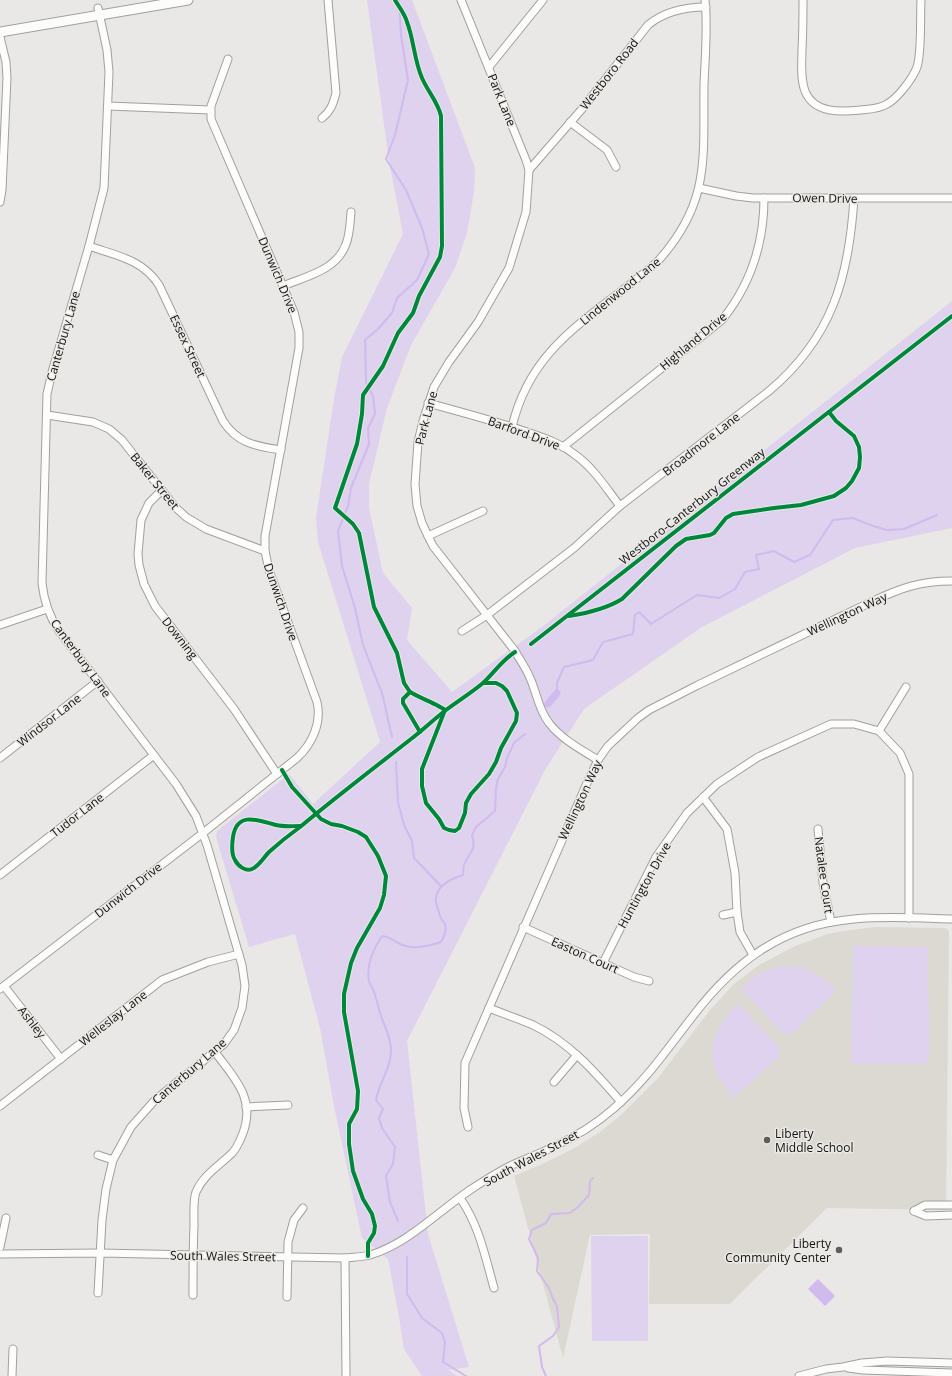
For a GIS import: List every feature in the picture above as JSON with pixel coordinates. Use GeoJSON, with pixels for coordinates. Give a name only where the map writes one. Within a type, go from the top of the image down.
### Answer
{"type":"FeatureCollection","features":[{"type":"Feature","properties":{"kind":"main road"},"geometry":{"type":"LineString","coordinates":[[0,32],[99,11],[188,0]]}},
{"type":"Feature","properties":{"kind":"street"},"geometry":{"type":"LineString","coordinates":[[322,118],[333,106],[336,93],[328,0]]}},
{"type":"Feature","properties":{"kind":"street","name":"Park Lane"},"geometry":{"type":"LineString","coordinates":[[462,0],[526,160],[529,170],[526,212],[509,268],[478,322],[434,387],[428,403],[418,442],[415,484],[417,506],[428,536],[486,615],[515,651],[530,679],[537,703],[549,723],[562,736],[598,760]]}},
{"type":"Feature","properties":{"kind":"street"},"geometry":{"type":"LineString","coordinates":[[488,67],[543,0]]}},
{"type":"Feature","properties":{"kind":"street"},"geometry":{"type":"LineString","coordinates":[[803,0],[802,72],[805,90],[811,100],[818,106],[835,112],[882,107],[891,102],[905,87],[917,66],[919,55],[921,0]]}},
{"type":"Feature","properties":{"kind":"street","name":"Westboro Road"},"geometry":{"type":"LineString","coordinates":[[529,170],[570,122],[648,25],[658,17],[670,12],[706,4]]}},
{"type":"Feature","properties":{"kind":"street","name":"Lindenwood Lane"},"geometry":{"type":"LineString","coordinates":[[512,427],[519,402],[526,386],[545,356],[565,335],[662,257],[679,235],[694,205],[699,188],[705,146],[706,4]]}},
{"type":"Feature","properties":{"kind":"street","name":"Canterbury Lane"},"geometry":{"type":"LineString","coordinates":[[98,1293],[102,1220],[106,1189],[113,1160],[131,1127],[155,1100],[224,1044],[234,1030],[242,1008],[244,997],[244,976],[239,954],[203,833],[188,802],[59,631],[47,609],[42,583],[47,394],[104,188],[109,72],[107,50],[99,11]]}},
{"type":"Feature","properties":{"kind":"street"},"geometry":{"type":"LineString","coordinates":[[0,37],[6,62],[7,78],[2,190],[0,202]]}},
{"type":"Feature","properties":{"kind":"street"},"geometry":{"type":"LineString","coordinates":[[108,106],[210,110],[228,59]]}},
{"type":"Feature","properties":{"kind":"street","name":"Dunwich Drive"},"geometry":{"type":"LineString","coordinates":[[2,987],[203,833],[297,758],[307,746],[317,727],[319,711],[269,570],[265,551],[265,536],[299,340],[298,324],[212,123],[210,110]]}},
{"type":"Feature","properties":{"kind":"street"},"geometry":{"type":"LineString","coordinates":[[570,122],[607,150],[616,167]]}},
{"type":"Feature","properties":{"kind":"street","name":"Owen Drive"},"geometry":{"type":"LineString","coordinates":[[699,188],[736,196],[764,198],[952,198]]}},
{"type":"Feature","properties":{"kind":"street","name":"Highland Drive"},"geometry":{"type":"LineString","coordinates":[[563,447],[722,320],[740,295],[755,262],[762,232],[764,198]]}},
{"type":"Feature","properties":{"kind":"street","name":"Broadmore Lane"},"geometry":{"type":"LineString","coordinates":[[462,631],[486,615],[574,548],[620,506],[769,391],[791,371],[810,348],[829,317],[840,289],[848,256],[852,230],[854,198]]}},
{"type":"Feature","properties":{"kind":"street"},"geometry":{"type":"LineString","coordinates":[[283,286],[326,269],[339,258],[347,243],[351,212]]}},
{"type":"Feature","properties":{"kind":"street","name":"Essex Street"},"geometry":{"type":"LineString","coordinates":[[89,246],[131,260],[144,267],[154,277],[223,421],[228,428],[241,440],[249,444],[280,450]]}},
{"type":"Feature","properties":{"kind":"street","name":"Barford Drive"},"geometry":{"type":"LineString","coordinates":[[428,403],[512,427],[554,442],[575,454],[587,466],[620,506]]}},
{"type":"Feature","properties":{"kind":"street","name":"Baker Street"},"geometry":{"type":"LineString","coordinates":[[47,415],[93,422],[109,429],[122,440],[175,507],[186,517],[198,525],[265,551]]}},
{"type":"Feature","properties":{"kind":"street","name":"Downing"},"geometry":{"type":"LineString","coordinates":[[162,490],[149,503],[141,520],[138,554],[144,584],[155,606],[234,709],[277,774]]}},
{"type":"Feature","properties":{"kind":"street"},"geometry":{"type":"LineString","coordinates":[[428,536],[483,510]]}},
{"type":"Feature","properties":{"kind":"street","name":"Wellington Way"},"geometry":{"type":"LineString","coordinates":[[468,1127],[464,1108],[465,1063],[586,783],[598,760],[608,746],[638,718],[649,710],[873,601],[902,588],[926,582],[952,581]]}},
{"type":"Feature","properties":{"kind":"street"},"geometry":{"type":"LineString","coordinates":[[0,625],[47,609]]}},
{"type":"Feature","properties":{"kind":"street","name":"Windsor Lane"},"geometry":{"type":"LineString","coordinates":[[0,758],[98,681]]}},
{"type":"Feature","properties":{"kind":"street"},"geometry":{"type":"LineString","coordinates":[[879,732],[906,687]]}},
{"type":"Feature","properties":{"kind":"street","name":"Huntington Drive"},"geometry":{"type":"LineString","coordinates":[[603,963],[656,857],[687,813],[717,784],[758,757],[831,724],[854,724],[879,732],[900,753],[909,774],[909,918]]}},
{"type":"Feature","properties":{"kind":"street","name":"Tudor Lane"},"geometry":{"type":"LineString","coordinates":[[0,875],[154,755]]}},
{"type":"Feature","properties":{"kind":"street"},"geometry":{"type":"LineString","coordinates":[[703,797],[727,829],[735,872],[737,912],[740,932],[753,955]]}},
{"type":"Feature","properties":{"kind":"street","name":"Natalee Court"},"geometry":{"type":"LineString","coordinates":[[818,829],[823,883],[831,922]]}},
{"type":"Feature","properties":{"kind":"street"},"geometry":{"type":"LineString","coordinates":[[723,915],[737,912]]}},
{"type":"Feature","properties":{"kind":"street","name":"South Wales Street"},"geometry":{"type":"LineString","coordinates":[[0,1254],[100,1253],[344,1258],[368,1256],[383,1251],[396,1244],[460,1198],[508,1167],[553,1147],[577,1134],[612,1110],[662,1059],[694,1015],[727,977],[753,955],[776,941],[806,929],[831,922],[861,918],[952,919]]}},
{"type":"Feature","properties":{"kind":"street","name":"Easton Court"},"geometry":{"type":"LineString","coordinates":[[523,927],[634,977],[649,981]]}},
{"type":"Feature","properties":{"kind":"street","name":"Welleslay Lane"},"geometry":{"type":"LineString","coordinates":[[0,1106],[162,980],[208,962],[239,954]]}},
{"type":"Feature","properties":{"kind":"street","name":"Ashley"},"geometry":{"type":"LineString","coordinates":[[2,987],[61,1058]]}},
{"type":"Feature","properties":{"kind":"street"},"geometry":{"type":"LineString","coordinates":[[489,1008],[533,1026],[558,1040],[577,1055],[621,1102]]}},
{"type":"Feature","properties":{"kind":"street"},"geometry":{"type":"LineString","coordinates":[[193,1295],[194,1214],[196,1192],[210,1172],[231,1155],[241,1140],[247,1123],[244,1094],[237,1080],[215,1052]]}},
{"type":"Feature","properties":{"kind":"street"},"geometry":{"type":"LineString","coordinates":[[554,1082],[577,1055]]}},
{"type":"Feature","properties":{"kind":"street"},"geometry":{"type":"LineString","coordinates":[[246,1107],[288,1105]]}},
{"type":"Feature","properties":{"kind":"street"},"geometry":{"type":"LineString","coordinates":[[98,1155],[113,1160]]}},
{"type":"Feature","properties":{"kind":"street"},"geometry":{"type":"LineString","coordinates":[[460,1198],[470,1212],[478,1230],[494,1288]]}},
{"type":"Feature","properties":{"kind":"street"},"geometry":{"type":"LineString","coordinates":[[952,1205],[925,1206],[914,1211],[926,1216],[952,1216]]}},
{"type":"Feature","properties":{"kind":"street"},"geometry":{"type":"LineString","coordinates":[[287,1297],[288,1242],[294,1220],[303,1208]]}},
{"type":"Feature","properties":{"kind":"street"},"geometry":{"type":"LineString","coordinates":[[0,1246],[6,1218]]}},
{"type":"Feature","properties":{"kind":"street"},"geometry":{"type":"LineString","coordinates":[[344,1258],[346,1376]]}},
{"type":"Feature","properties":{"kind":"street"},"geometry":{"type":"LineString","coordinates":[[12,1376],[13,1349]]}},
{"type":"Feature","properties":{"kind":"street"},"geometry":{"type":"LineString","coordinates":[[799,1376],[819,1370],[862,1363],[887,1361],[952,1363]]}},
{"type":"Feature","properties":{"kind":"street"},"geometry":{"type":"LineString","coordinates":[[886,1374],[887,1361]]}},
{"type":"Feature","properties":{"kind":"street"},"geometry":{"type":"LineString","coordinates":[[843,1367],[886,1374],[952,1373]]}},
{"type":"Feature","properties":{"kind":"shaded area"},"geometry":{"type":"Polygon","coordinates":[[[367,0],[412,0],[475,168],[474,192],[467,233],[455,268],[411,345],[387,408],[369,484],[369,508],[383,573],[412,608],[407,640],[452,692],[542,627],[952,301],[952,528],[855,548],[702,627],[584,709],[545,770],[407,1041],[428,1234],[469,1367],[448,1370],[457,1376],[422,1376],[404,1349],[388,1259],[362,1238],[334,1106],[320,1028],[295,934],[249,947],[216,837],[217,831],[289,774],[313,804],[380,742],[318,542],[316,518],[334,399],[342,357],[403,234],[389,161],[367,0]]]}},
{"type":"Feature","properties":{"kind":"shaded area","name":"Liberty Middle School"},"geometry":{"type":"Polygon","coordinates":[[[875,927],[945,928],[949,931],[946,1210],[827,1208],[730,1304],[649,1304],[650,1234],[590,1235],[563,1358],[514,1176],[573,1149],[600,1132],[621,1115],[658,1078],[710,1010],[734,984],[759,965],[795,946],[828,934],[875,927]]]}},
{"type":"Feature","properties":{"kind":"shaded area"},"geometry":{"type":"Polygon","coordinates":[[[853,946],[928,947],[929,1060],[926,1064],[851,1064],[853,946]]]}},
{"type":"Feature","properties":{"kind":"shaded area"},"geometry":{"type":"Polygon","coordinates":[[[793,966],[806,969],[817,974],[827,981],[836,991],[793,1033],[783,1034],[742,989],[753,978],[765,972],[772,969],[793,966]]]}},
{"type":"Feature","properties":{"kind":"shaded area"},"geometry":{"type":"Polygon","coordinates":[[[738,1004],[779,1047],[779,1057],[734,1098],[724,1086],[717,1074],[713,1050],[715,1038],[720,1027],[727,1015],[738,1004]]]}},
{"type":"Feature","properties":{"kind":"shaded area"},"geometry":{"type":"Polygon","coordinates":[[[591,1236],[648,1236],[648,1341],[592,1341],[591,1236]]]}},
{"type":"Feature","properties":{"kind":"shaded area"},"geometry":{"type":"Polygon","coordinates":[[[818,1279],[835,1296],[825,1306],[808,1289],[818,1279]]]}},
{"type":"Feature","properties":{"kind":"waterway"},"geometry":{"type":"LineString","coordinates":[[392,737],[382,693],[363,645],[355,608],[342,566],[338,531],[348,506],[351,488],[369,444],[368,428],[375,414],[373,396],[366,382],[365,340],[379,328],[392,313],[397,298],[417,280],[429,254],[422,228],[406,190],[386,159],[395,135],[408,80],[401,35],[399,0]]}},
{"type":"Feature","properties":{"kind":"waterway"},"geometry":{"type":"LineString","coordinates":[[557,693],[557,683],[564,667],[593,660],[603,642],[633,634],[635,615],[639,612],[651,624],[697,595],[719,598],[735,589],[745,572],[759,569],[756,555],[774,551],[794,562],[810,555],[833,520],[853,518],[887,530],[904,529],[937,515]]}},
{"type":"Feature","properties":{"kind":"waterway"},"geometry":{"type":"LineString","coordinates":[[548,704],[557,693]]}},
{"type":"Feature","properties":{"kind":"waterway"},"geometry":{"type":"LineString","coordinates":[[398,1221],[390,1202],[386,1176],[393,1164],[395,1147],[382,1128],[379,1118],[383,1109],[376,1100],[390,1062],[391,1048],[388,1033],[382,1019],[374,991],[369,981],[369,963],[373,951],[382,936],[390,938],[402,945],[411,947],[427,946],[441,942],[446,926],[440,917],[436,900],[437,893],[445,883],[463,875],[464,865],[472,852],[474,845],[472,835],[476,827],[495,811],[498,779],[505,767],[507,758],[514,743],[525,734]]}},
{"type":"Feature","properties":{"kind":"waterway"},"geometry":{"type":"LineString","coordinates":[[396,762],[398,802],[404,825],[412,841],[414,858],[441,886]]}},
{"type":"Feature","properties":{"kind":"waterway"},"geometry":{"type":"LineString","coordinates":[[546,1376],[542,1367],[539,1346],[553,1336],[559,1327],[557,1306],[549,1288],[537,1271],[538,1258],[529,1239],[532,1230],[546,1223],[551,1214],[570,1213],[578,1207],[589,1195],[590,1181],[593,1178]]}},
{"type":"Feature","properties":{"kind":"waterway"},"geometry":{"type":"LineString","coordinates":[[407,1257],[407,1294],[422,1318],[442,1333],[445,1342],[443,1362],[466,1376]]}},
{"type":"Feature","properties":{"kind":"cycle path"},"geometry":{"type":"LineString","coordinates":[[395,0],[406,19],[422,78],[438,106],[441,116],[442,246],[440,257],[419,296],[413,313],[398,333],[383,366],[363,395],[362,414],[357,444],[335,508],[353,524],[359,533],[374,607],[397,653],[404,683],[410,692],[403,699],[403,703],[420,732]]}},
{"type":"Feature","properties":{"kind":"cycle path","name":"Westboro-Canterbury Greenway"},"geometry":{"type":"LineString","coordinates":[[531,644],[952,316]]}},
{"type":"Feature","properties":{"kind":"cycle path"},"geometry":{"type":"LineString","coordinates":[[569,616],[597,610],[622,599],[676,546],[686,539],[714,533],[726,518],[733,514],[801,505],[834,496],[846,488],[852,481],[859,468],[859,447],[854,436],[836,421],[829,412]]}},
{"type":"Feature","properties":{"kind":"cycle path"},"geometry":{"type":"LineString","coordinates":[[300,826],[282,826],[250,819],[244,820],[239,823],[235,829],[233,837],[232,852],[236,862],[242,868],[247,870],[255,868],[269,852],[284,839],[442,713],[483,683],[510,655],[515,652]]}},
{"type":"Feature","properties":{"kind":"cycle path"},"geometry":{"type":"LineString","coordinates":[[410,692],[445,710],[422,769],[422,786],[426,803],[439,819],[444,828],[455,831],[459,828],[465,813],[466,803],[471,794],[489,774],[516,721],[517,713],[507,691],[496,683],[483,683]]}},
{"type":"Feature","properties":{"kind":"cycle path"},"geometry":{"type":"LineString","coordinates":[[282,770],[292,787],[321,819],[331,824],[342,826],[358,832],[366,837],[378,856],[386,876],[384,895],[380,908],[357,948],[351,963],[344,994],[344,1012],[358,1091],[357,1109],[349,1124],[349,1144],[353,1171],[363,1199],[372,1214],[375,1226],[374,1233],[368,1243],[368,1256]]}},
{"type":"Feature","properties":{"kind":"place","name":"Liberty Middle School"},"geometry":{"type":"Point","coordinates":[767,1140]}},
{"type":"Feature","properties":{"kind":"place","name":"Liberty Community Center"},"geometry":{"type":"Point","coordinates":[839,1250]}}]}
